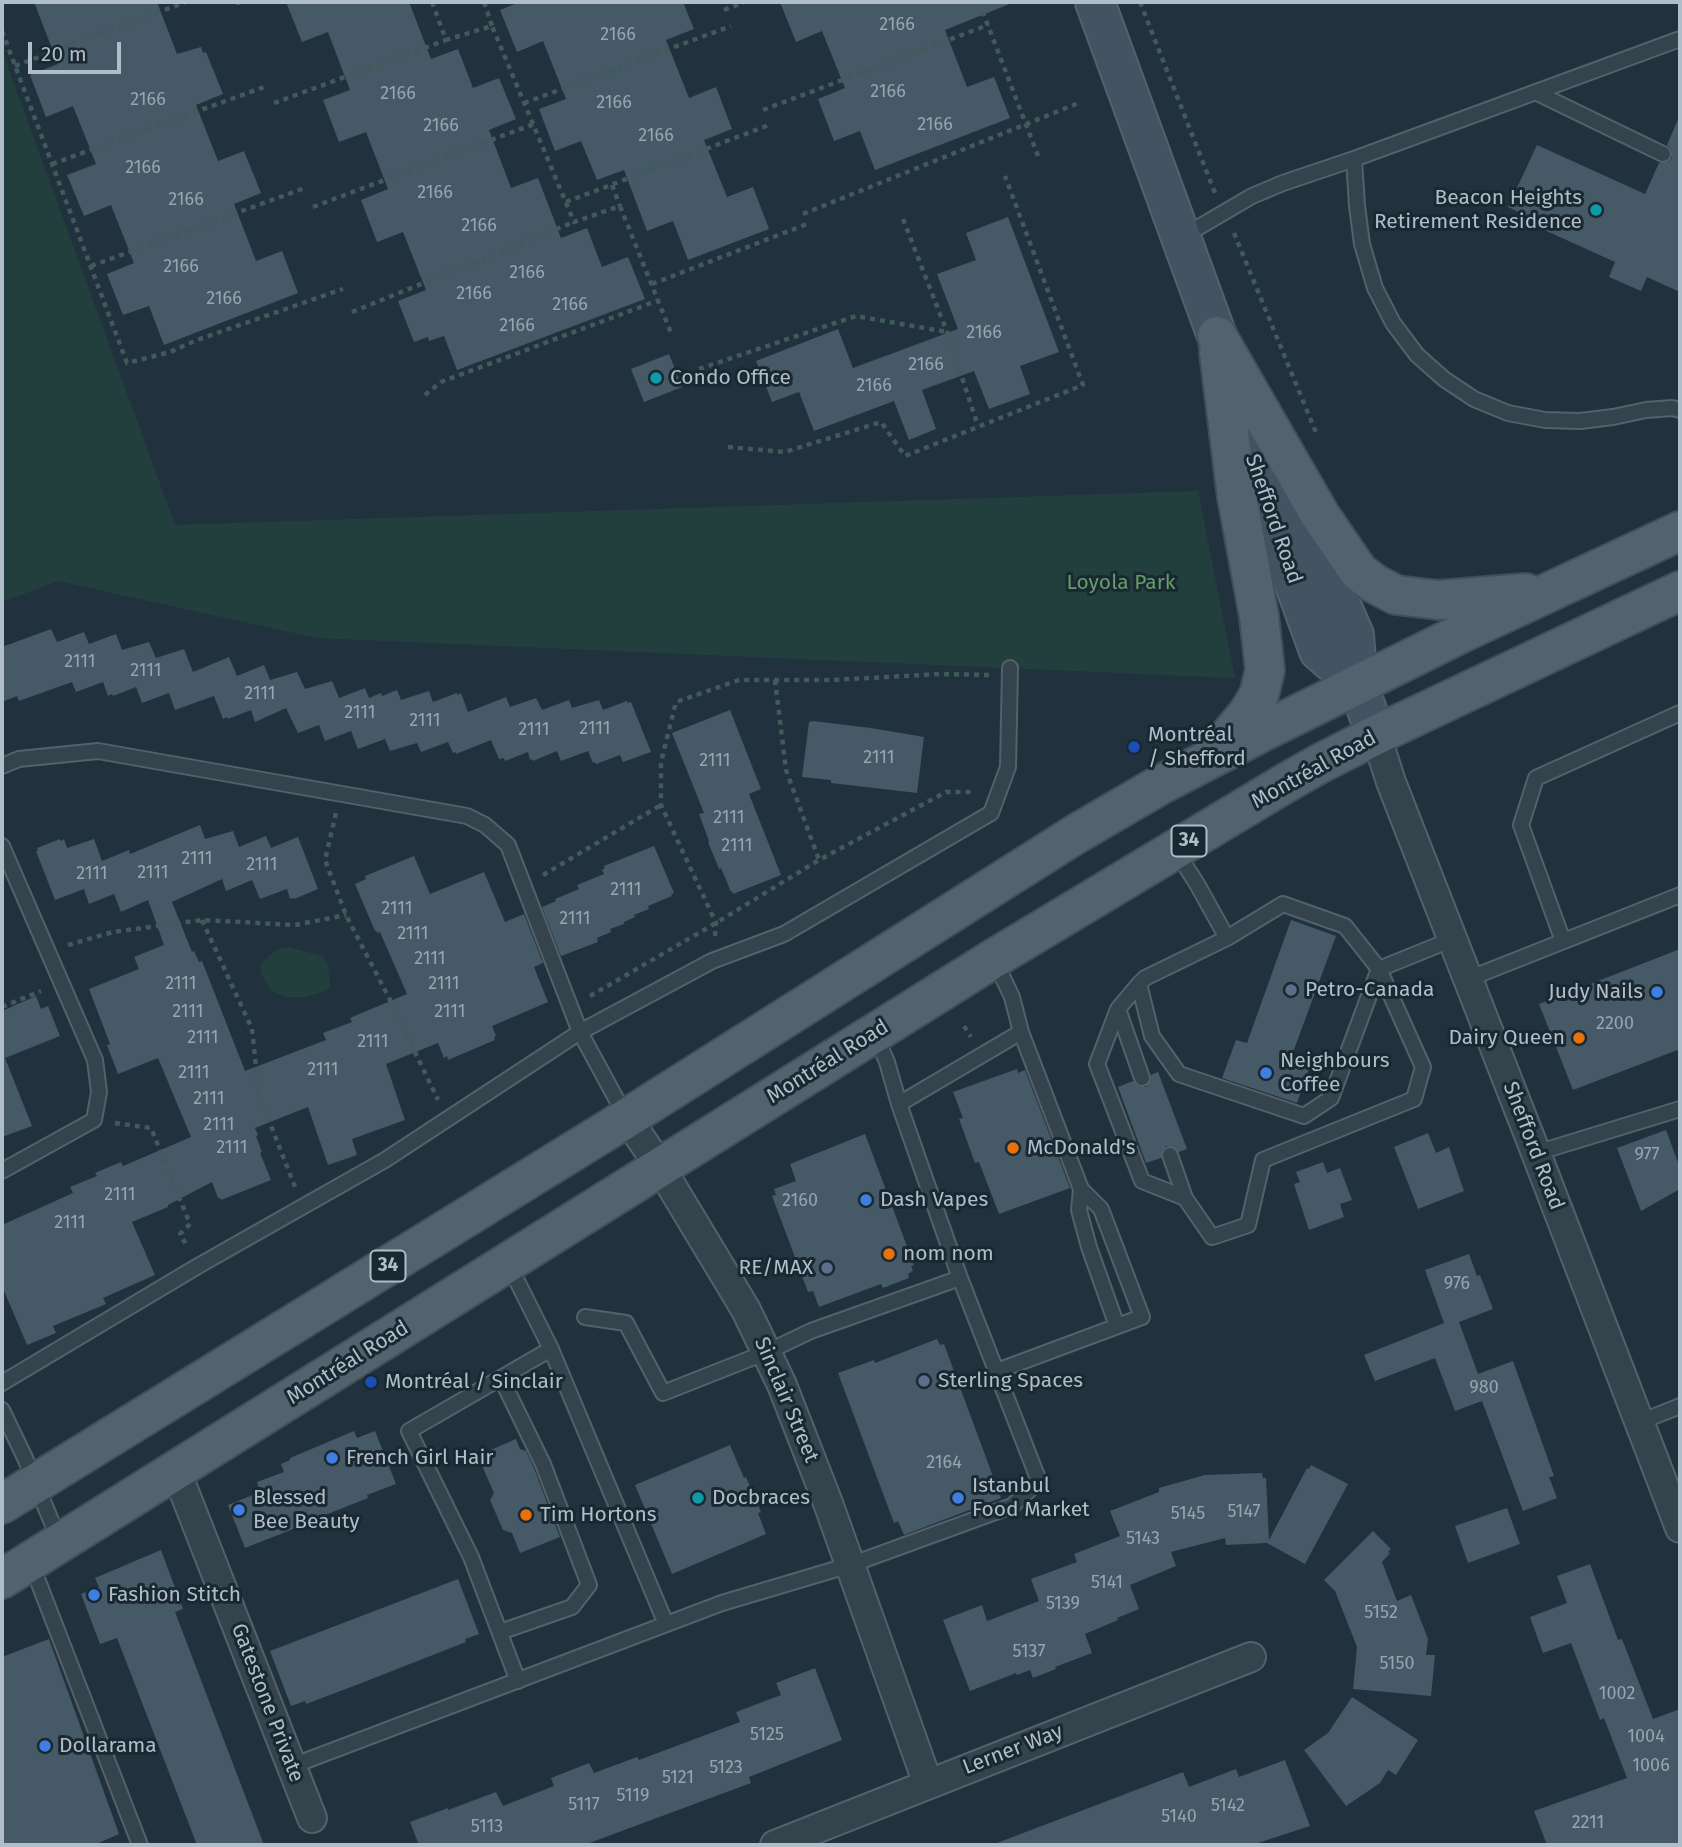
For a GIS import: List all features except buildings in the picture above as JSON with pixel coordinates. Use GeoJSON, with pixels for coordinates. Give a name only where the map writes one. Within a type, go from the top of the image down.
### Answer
{"type":"FeatureCollection","features":[{"type":"Feature","properties":{"kind":"main road"},"geometry":{"type":"LineString","coordinates":[[1217,336],[1320,515],[1359,572],[1396,595],[1438,600],[1553,591]]}},
{"type":"Feature","properties":{"kind":"main road"},"geometry":{"type":"LineString","coordinates":[[1206,762],[1249,712],[1259,695],[1265,670],[1259,616],[1237,497],[1217,336]]}},
{"type":"Feature","properties":{"kind":"main road","name":"34"},"geometry":{"type":"LineString","coordinates":[[2,1504],[627,1118],[1076,834],[1160,785],[1358,685],[1680,531]]}},
{"type":"Feature","properties":{"kind":"main road","name":"Montréal Road"},"geometry":{"type":"LineString","coordinates":[[31,1561],[993,959],[1319,764],[1680,591]]}},
{"type":"Feature","properties":{"kind":"street","name":"Shefford Road"},"geometry":{"type":"LineString","coordinates":[[1095,2],[1217,336],[1285,476],[1354,635],[1358,685],[1391,782],[1680,1528]]}},
{"type":"Feature","properties":{"kind":"street","name":"Sinclair Street"},"geometry":{"type":"LineString","coordinates":[[627,1118],[660,1167],[746,1310],[782,1385],[928,1784]]}},
{"type":"Feature","properties":{"kind":"street","name":"Gatestone Private"},"geometry":{"type":"LineString","coordinates":[[176,1471],[312,1818]]}},
{"type":"Feature","properties":{"kind":"street","name":"Lerner Way"},"geometry":{"type":"LineString","coordinates":[[775,1845],[1251,1657]]}},
{"type":"Feature","properties":{"kind":"lane"},"geometry":{"type":"LineString","coordinates":[[1182,237],[1252,196],[1283,183],[1680,39]]}},
{"type":"Feature","properties":{"kind":"lane"},"geometry":{"type":"LineString","coordinates":[[1535,92],[1663,154]]}},
{"type":"Feature","properties":{"kind":"lane"},"geometry":{"type":"LineString","coordinates":[[1354,159],[1362,244],[1375,288],[1393,323],[1409,345],[1444,379],[1474,398],[1508,413],[1545,420],[1580,421],[1646,410],[1680,410]]}},
{"type":"Feature","properties":{"kind":"lane"},"geometry":{"type":"LineString","coordinates":[[2,1383],[198,1266],[385,1160],[580,1032],[712,961],[784,934],[991,813],[1008,767],[1010,672]]}},
{"type":"Feature","properties":{"kind":"lane"},"geometry":{"type":"LineString","coordinates":[[1563,941],[1521,825],[1536,778],[1680,713]]}},
{"type":"Feature","properties":{"kind":"lane"},"geometry":{"type":"LineString","coordinates":[[2,766],[19,760],[98,751],[467,816],[485,825],[508,845],[580,1032],[627,1118]]}},
{"type":"Feature","properties":{"kind":"lane"},"geometry":{"type":"LineString","coordinates":[[2,846],[94,1060],[99,1092],[94,1120],[2,1171]]}},
{"type":"Feature","properties":{"kind":"lane"},"geometry":{"type":"LineString","coordinates":[[1175,849],[1227,937]]}},
{"type":"Feature","properties":{"kind":"lane"},"geometry":{"type":"LineString","coordinates":[[1468,979],[1680,895]]}},
{"type":"Feature","properties":{"kind":"lane"},"geometry":{"type":"LineString","coordinates":[[1170,1155],[1185,1198],[1212,1237],[1248,1225],[1264,1160],[1414,1098],[1423,1067],[1379,969],[1345,926],[1283,904],[1227,937],[1145,978],[1118,1009],[1097,1064],[1142,1181],[1185,1198]]}},
{"type":"Feature","properties":{"kind":"lane"},"geometry":{"type":"LineString","coordinates":[[1139,984],[1152,1036],[1179,1074],[1304,1116],[1331,1098],[1379,969],[1453,939]]}},
{"type":"Feature","properties":{"kind":"lane"},"geometry":{"type":"LineString","coordinates":[[993,959],[1012,997],[1021,1032],[1081,1189],[1101,1209],[1142,1317],[997,1371]]}},
{"type":"Feature","properties":{"kind":"lane"},"geometry":{"type":"LineString","coordinates":[[1118,1009],[1142,1078]]}},
{"type":"Feature","properties":{"kind":"lane"},"geometry":{"type":"LineString","coordinates":[[899,1104],[1021,1032]]}},
{"type":"Feature","properties":{"kind":"lane"},"geometry":{"type":"LineString","coordinates":[[292,1766],[722,1603],[850,1565],[1012,1506],[1039,1481],[960,1278],[887,1062],[874,1033]]}},
{"type":"Feature","properties":{"kind":"lane"},"geometry":{"type":"LineString","coordinates":[[1536,1153],[1680,1109]]}},
{"type":"Feature","properties":{"kind":"lane"},"geometry":{"type":"LineString","coordinates":[[1081,1189],[1079,1210],[1117,1326]]}},
{"type":"Feature","properties":{"kind":"lane"},"geometry":{"type":"LineString","coordinates":[[508,1262],[551,1349],[666,1624]]}},
{"type":"Feature","properties":{"kind":"lane"},"geometry":{"type":"LineString","coordinates":[[585,1317],[626,1323],[663,1394],[811,1331],[960,1278]]}},
{"type":"Feature","properties":{"kind":"lane"},"geometry":{"type":"LineString","coordinates":[[518,1681],[471,1557],[409,1431],[551,1349]]}},
{"type":"Feature","properties":{"kind":"lane"},"geometry":{"type":"LineString","coordinates":[[500,1632],[572,1607],[589,1585],[543,1464],[501,1378]]}},
{"type":"Feature","properties":{"kind":"lane"},"geometry":{"type":"LineString","coordinates":[[1640,1422],[1680,1406]]}},
{"type":"Feature","properties":{"kind":"lane"},"geometry":{"type":"LineString","coordinates":[[2,1410],[35,1484],[31,1561],[140,1845]]}},
{"type":"Feature","properties":{"kind":"path"},"geometry":{"type":"LineString","coordinates":[[15,66],[186,2]]}},
{"type":"Feature","properties":{"kind":"path"},"geometry":{"type":"LineString","coordinates":[[432,2],[446,40]]}},
{"type":"Feature","properties":{"kind":"path"},"geometry":{"type":"LineString","coordinates":[[484,2],[574,222]]}},
{"type":"Feature","properties":{"kind":"path"},"geometry":{"type":"LineString","coordinates":[[724,10],[745,2]]}},
{"type":"Feature","properties":{"kind":"path"},"geometry":{"type":"LineString","coordinates":[[979,2],[1041,161]]}},
{"type":"Feature","properties":{"kind":"path"},"geometry":{"type":"LineString","coordinates":[[1140,2],[1208,175],[1241,248],[1317,435]]}},
{"type":"Feature","properties":{"kind":"path"},"geometry":{"type":"LineString","coordinates":[[763,110],[988,25]]}},
{"type":"Feature","properties":{"kind":"path"},"geometry":{"type":"LineString","coordinates":[[274,103],[446,40],[492,26]]}},
{"type":"Feature","properties":{"kind":"path"},"geometry":{"type":"LineString","coordinates":[[524,103],[731,26]]}},
{"type":"Feature","properties":{"kind":"path"},"geometry":{"type":"LineString","coordinates":[[2,31],[127,363],[170,352],[344,289]]}},
{"type":"Feature","properties":{"kind":"path"},"geometry":{"type":"LineString","coordinates":[[52,164],[267,86]]}},
{"type":"Feature","properties":{"kind":"path"},"geometry":{"type":"LineString","coordinates":[[803,214],[1081,102]]}},
{"type":"Feature","properties":{"kind":"path"},"geometry":{"type":"LineString","coordinates":[[313,207],[534,124]]}},
{"type":"Feature","properties":{"kind":"path"},"geometry":{"type":"LineString","coordinates":[[566,202],[769,125]]}},
{"type":"Feature","properties":{"kind":"path"},"geometry":{"type":"LineString","coordinates":[[728,447],[785,452],[881,422],[905,456],[1083,384],[1005,176]]}},
{"type":"Feature","properties":{"kind":"path"},"geometry":{"type":"LineString","coordinates":[[612,185],[671,333]]}},
{"type":"Feature","properties":{"kind":"path"},"geometry":{"type":"LineString","coordinates":[[91,266],[305,188]]}},
{"type":"Feature","properties":{"kind":"path"},"geometry":{"type":"LineString","coordinates":[[352,312],[620,206]]}},
{"type":"Feature","properties":{"kind":"path"},"geometry":{"type":"LineString","coordinates":[[903,219],[947,332],[978,426]]}},
{"type":"Feature","properties":{"kind":"path"},"geometry":{"type":"LineString","coordinates":[[652,284],[807,223]]}},
{"type":"Feature","properties":{"kind":"path"},"geometry":{"type":"LineString","coordinates":[[425,395],[441,382],[659,300]]}},
{"type":"Feature","properties":{"kind":"path"},"geometry":{"type":"LineString","coordinates":[[699,369],[856,317],[947,332]]}},
{"type":"Feature","properties":{"kind":"path"},"geometry":{"type":"LineString","coordinates":[[712,961],[716,923],[662,805],[661,762],[676,702],[739,680],[833,680],[1010,672]]}},
{"type":"Feature","properties":{"kind":"path"},"geometry":{"type":"LineString","coordinates":[[775,680],[786,770],[819,860]]}},
{"type":"Feature","properties":{"kind":"path"},"geometry":{"type":"LineString","coordinates":[[570,1006],[595,994],[819,860],[946,792],[998,795]]}},
{"type":"Feature","properties":{"kind":"path"},"geometry":{"type":"LineString","coordinates":[[340,794],[325,860],[346,915],[447,1120]]}},
{"type":"Feature","properties":{"kind":"path"},"geometry":{"type":"LineString","coordinates":[[524,886],[662,805]]}},
{"type":"Feature","properties":{"kind":"path"},"geometry":{"type":"LineString","coordinates":[[47,951],[113,932],[202,920],[295,925],[346,915]]}},
{"type":"Feature","properties":{"kind":"path"},"geometry":{"type":"LineString","coordinates":[[202,920],[252,1030],[259,1096],[303,1207]]}},
{"type":"Feature","properties":{"kind":"path"},"geometry":{"type":"LineString","coordinates":[[2,1007],[61,982]]}},
{"type":"Feature","properties":{"kind":"path"},"geometry":{"type":"LineString","coordinates":[[94,1120],[151,1128],[190,1224],[180,1234],[198,1266]]}},
{"type":"Feature","properties":{"kind":"green space","name":"Loyola Park"},"geometry":{"type":"Polygon","coordinates":[[[2,51],[175,525],[1198,491],[1235,678],[317,638],[58,581],[2,602],[2,51]]]}},
{"type":"Feature","properties":{"kind":"green space"},"geometry":{"type":"Polygon","coordinates":[[[288,947],[322,956],[328,964],[330,986],[325,991],[305,997],[285,997],[271,990],[260,972],[261,966],[264,960],[278,949],[288,947]]]}},
{"type":"Feature","properties":{"kind":"place","name":"Beacon Heights Retirement Residence"},"geometry":{"type":"Point","coordinates":[1596,210]}},
{"type":"Feature","properties":{"kind":"place","name":"Condo Office"},"geometry":{"type":"Point","coordinates":[656,378]}},
{"type":"Feature","properties":{"kind":"place","name":"Montréal / Shefford"},"geometry":{"type":"Point","coordinates":[1134,747]}},
{"type":"Feature","properties":{"kind":"place","name":"Petro-Canada"},"geometry":{"type":"Point","coordinates":[1291,990]}},
{"type":"Feature","properties":{"kind":"place","name":"Judy Nails"},"geometry":{"type":"Point","coordinates":[1657,992]}},
{"type":"Feature","properties":{"kind":"place","name":"Dairy Queen"},"geometry":{"type":"Point","coordinates":[1579,1038]}},
{"type":"Feature","properties":{"kind":"place","name":"Neighbours Coffee"},"geometry":{"type":"Point","coordinates":[1266,1073]}},
{"type":"Feature","properties":{"kind":"place","name":"McDonald's"},"geometry":{"type":"Point","coordinates":[1013,1148]}},
{"type":"Feature","properties":{"kind":"place","name":"Dash Vapes"},"geometry":{"type":"Point","coordinates":[866,1200]}},
{"type":"Feature","properties":{"kind":"place","name":"nom nom"},"geometry":{"type":"Point","coordinates":[889,1254]}},
{"type":"Feature","properties":{"kind":"place","name":"RE/MAX"},"geometry":{"type":"Point","coordinates":[827,1268]}},
{"type":"Feature","properties":{"kind":"place","name":"Sterling Spaces"},"geometry":{"type":"Point","coordinates":[924,1381]}},
{"type":"Feature","properties":{"kind":"place","name":"Montréal / Sinclair"},"geometry":{"type":"Point","coordinates":[371,1382]}},
{"type":"Feature","properties":{"kind":"place","name":"French Girl Hair"},"geometry":{"type":"Point","coordinates":[332,1458]}},
{"type":"Feature","properties":{"kind":"place","name":"Docbraces"},"geometry":{"type":"Point","coordinates":[698,1498]}},
{"type":"Feature","properties":{"kind":"place","name":"Istanbul Food Market"},"geometry":{"type":"Point","coordinates":[958,1498]}},
{"type":"Feature","properties":{"kind":"place","name":"Blessed Bee Beauty"},"geometry":{"type":"Point","coordinates":[239,1510]}},
{"type":"Feature","properties":{"kind":"place","name":"Tim Hortons"},"geometry":{"type":"Point","coordinates":[526,1515]}},
{"type":"Feature","properties":{"kind":"place","name":"Fashion Stitch"},"geometry":{"type":"Point","coordinates":[94,1595]}},
{"type":"Feature","properties":{"kind":"place","name":"Dollarama"},"geometry":{"type":"Point","coordinates":[45,1746]}}]}
